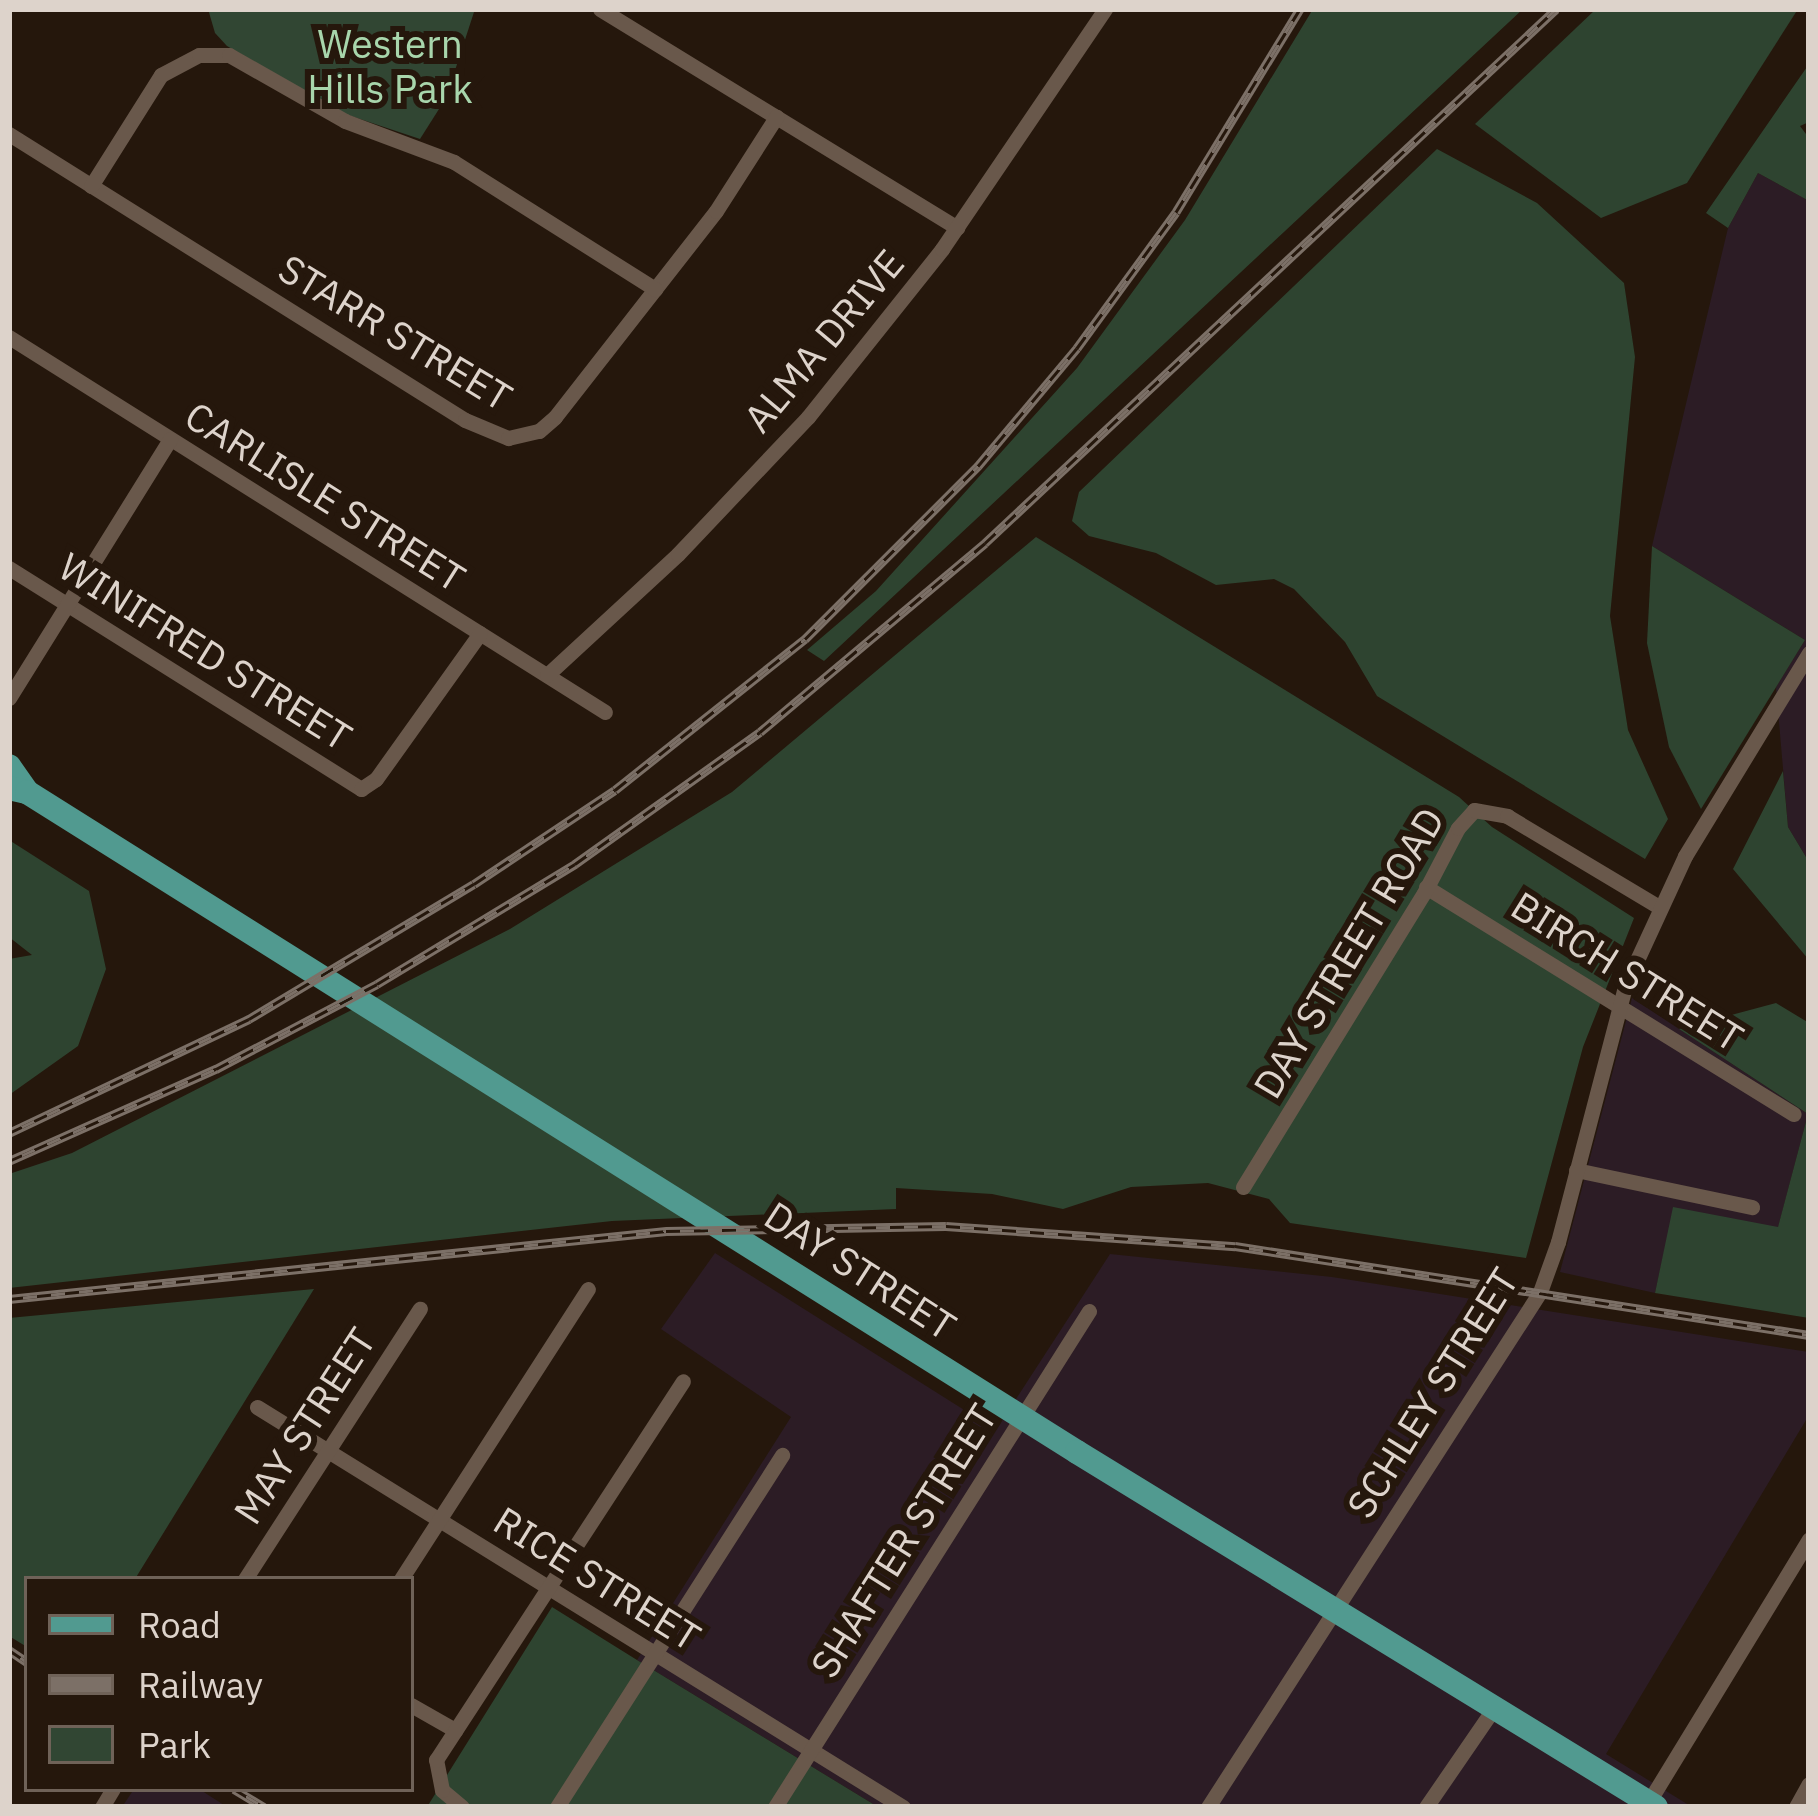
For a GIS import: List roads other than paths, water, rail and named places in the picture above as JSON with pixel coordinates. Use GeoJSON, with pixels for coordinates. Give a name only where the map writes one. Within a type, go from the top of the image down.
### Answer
{"type":"FeatureCollection","features":[{"type":"Feature","properties":{"kind":"main road","name":"DAY STREET"},"geometry":{"type":"LineString","coordinates":[[9,766],[18,790],[1652,1805]]}},
{"type":"Feature","properties":{"kind":"street"},"geometry":{"type":"LineString","coordinates":[[600,9],[957,228]]}},
{"type":"Feature","properties":{"kind":"street"},"geometry":{"type":"LineString","coordinates":[[631,28],[639,9]]}},
{"type":"Feature","properties":{"kind":"street","name":"ALMA DRIVE"},"geometry":{"type":"LineString","coordinates":[[548,676],[776,453],[957,228],[1105,9]]}},
{"type":"Feature","properties":{"kind":"street"},"geometry":{"type":"LineString","coordinates":[[92,186],[161,75],[186,58],[230,55],[345,121],[454,163],[655,290]]}},
{"type":"Feature","properties":{"kind":"street","name":"STARR STREET"},"geometry":{"type":"LineString","coordinates":[[9,134],[499,437],[522,437],[550,423],[716,211],[776,117]]}},
{"type":"Feature","properties":{"kind":"street","name":"CARLISLE STREET"},"geometry":{"type":"LineString","coordinates":[[9,338],[605,712]]}},
{"type":"Feature","properties":{"kind":"street"},"geometry":{"type":"LineString","coordinates":[[9,698],[170,439]]}},
{"type":"Feature","properties":{"kind":"street","name":"WINIFRED STREET"},"geometry":{"type":"LineString","coordinates":[[9,568],[366,788],[480,633]]}},
{"type":"Feature","properties":{"kind":"street"},"geometry":{"type":"LineString","coordinates":[[1659,909],[1721,794],[1809,653]]}},
{"type":"Feature","properties":{"kind":"street","name":"DAY STREET ROAD"},"geometry":{"type":"LineString","coordinates":[[1244,1187],[1458,828],[1474,810],[1507,816],[1659,909]]}},
{"type":"Feature","properties":{"kind":"street","name":"BIRCH STREET"},"geometry":{"type":"LineString","coordinates":[[1426,886],[1794,1114]]}},
{"type":"Feature","properties":{"kind":"street","name":"SCHLEY STREET"},"geometry":{"type":"LineString","coordinates":[[1208,1807],[1540,1292],[1619,1004],[1659,909]]}},
{"type":"Feature","properties":{"kind":"street"},"geometry":{"type":"LineString","coordinates":[[1576,1170],[1751,1207]]}},
{"type":"Feature","properties":{"kind":"street"},"geometry":{"type":"LineString","coordinates":[[403,1576],[588,1288]]}},
{"type":"Feature","properties":{"kind":"street","name":"MAY STREET"},"geometry":{"type":"LineString","coordinates":[[247,1576],[420,1309]]}},
{"type":"Feature","properties":{"kind":"street","name":"SHAFTER STREET"},"geometry":{"type":"LineString","coordinates":[[775,1807],[1089,1310]]}},
{"type":"Feature","properties":{"kind":"street"},"geometry":{"type":"LineString","coordinates":[[462,1807],[437,1782],[436,1760],[683,1381]]}},
{"type":"Feature","properties":{"kind":"street","name":"RICE STREET"},"geometry":{"type":"LineString","coordinates":[[257,1407],[903,1807]]}},
{"type":"Feature","properties":{"kind":"street"},"geometry":{"type":"LineString","coordinates":[[557,1807],[782,1455]]}},
{"type":"Feature","properties":{"kind":"street"},"geometry":{"type":"LineString","coordinates":[[1652,1805],[1809,1539]]}},
{"type":"Feature","properties":{"kind":"street"},"geometry":{"type":"LineString","coordinates":[[414,1707],[454,1730]]}},
{"type":"Feature","properties":{"kind":"street"},"geometry":{"type":"LineString","coordinates":[[1426,1807],[1494,1708]]}},
{"type":"Feature","properties":{"kind":"street"},"geometry":{"type":"LineString","coordinates":[[1796,1807],[1809,1784]]}},
{"type":"Feature","properties":{"kind":"railway"},"geometry":{"type":"LineString","coordinates":[[9,1133],[249,1019],[474,884],[615,790],[805,639],[978,466],[1077,348],[1176,212],[1300,9]]}},
{"type":"Feature","properties":{"kind":"railway"},"geometry":{"type":"LineString","coordinates":[[9,1161],[216,1069],[377,984],[575,864],[760,732],[985,543],[1556,9]]}},
{"type":"Feature","properties":{"kind":"railway"},"geometry":{"type":"LineString","coordinates":[[9,1299],[666,1231],[946,1226],[1235,1246],[1809,1335]]}},
{"type":"Feature","properties":{"kind":"railway"},"geometry":{"type":"LineString","coordinates":[[9,1650],[24,1660]]}},
{"type":"Feature","properties":{"kind":"railway"},"geometry":{"type":"LineString","coordinates":[[239,1792],[264,1807]]}},
{"type":"Feature","properties":{"kind":"park label","name":"Western Hills Park"},"geometry":{"type":"Point","coordinates":[390,68]}}]}
